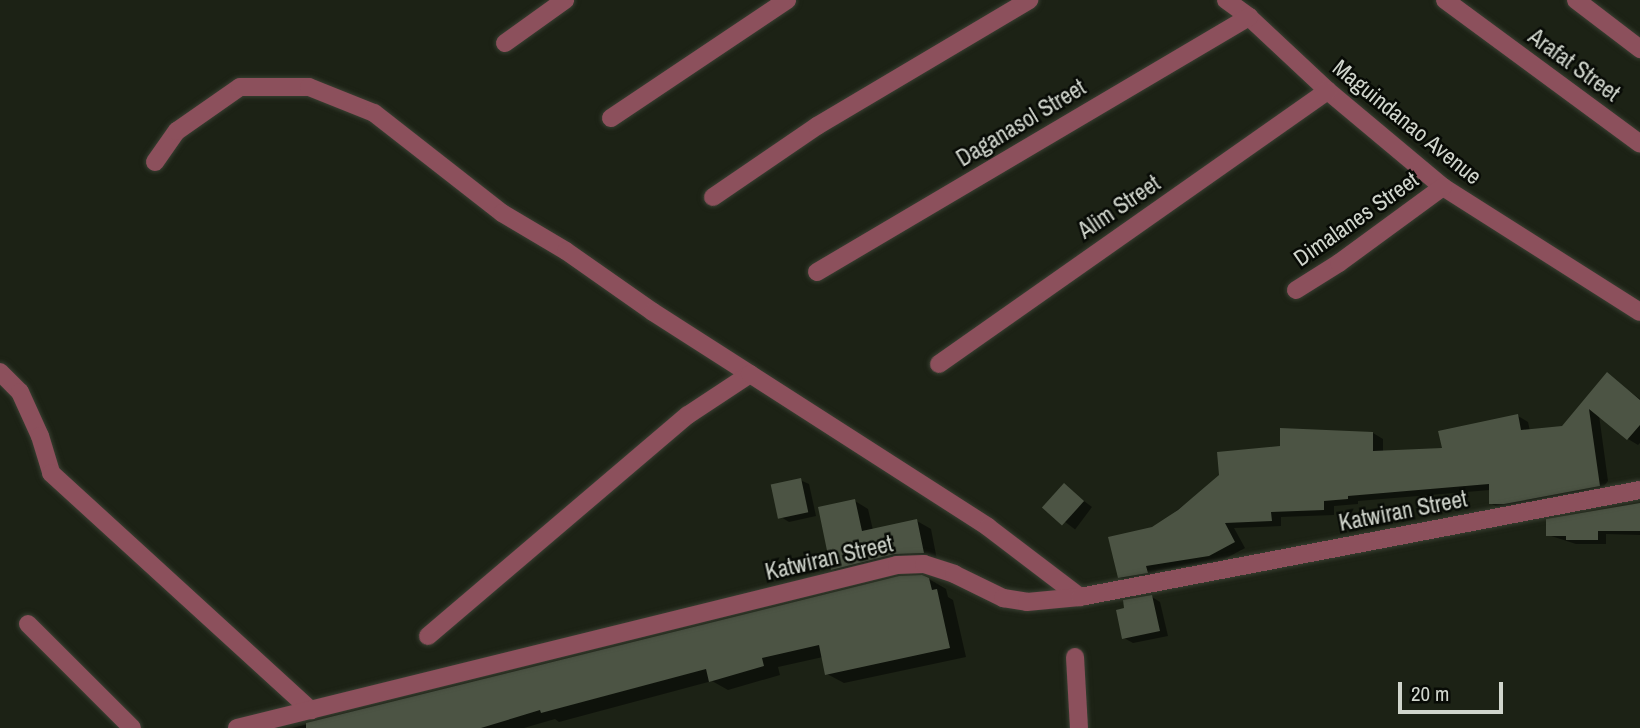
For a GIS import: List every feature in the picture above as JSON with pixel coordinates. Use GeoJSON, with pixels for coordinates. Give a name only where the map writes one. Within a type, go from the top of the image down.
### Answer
{"type":"FeatureCollection","features":[{"type":"Feature","properties":{"kind":"street"},"geometry":{"type":"LineString","coordinates":[[505,43],[565,0]]}},
{"type":"Feature","properties":{"kind":"street"},"geometry":{"type":"LineString","coordinates":[[611,118],[787,0]]}},
{"type":"Feature","properties":{"kind":"street"},"geometry":{"type":"LineString","coordinates":[[713,197],[817,126],[1029,0]]}},
{"type":"Feature","properties":{"kind":"street","name":"Maguindanao Avenue"},"geometry":{"type":"LineString","coordinates":[[1226,0],[1250,17],[1328,91],[1443,187],[1640,312]]}},
{"type":"Feature","properties":{"kind":"street","name":"Arafat Street"},"geometry":{"type":"LineString","coordinates":[[1445,0],[1640,144]]}},
{"type":"Feature","properties":{"kind":"street"},"geometry":{"type":"LineString","coordinates":[[1576,0],[1640,49]]}},
{"type":"Feature","properties":{"kind":"street","name":"Daganasol Street"},"geometry":{"type":"LineString","coordinates":[[817,272],[1250,17]]}},
{"type":"Feature","properties":{"kind":"street"},"geometry":{"type":"LineString","coordinates":[[155,162],[177,131],[240,87],[309,87],[374,113],[502,213],[566,251],[653,312],[988,527],[1080,597]]}},
{"type":"Feature","properties":{"kind":"street","name":"Alim Street"},"geometry":{"type":"LineString","coordinates":[[939,364],[1328,91]]}},
{"type":"Feature","properties":{"kind":"street","name":"Dimalanes Street"},"geometry":{"type":"LineString","coordinates":[[1296,290],[1339,263],[1443,187]]}},
{"type":"Feature","properties":{"kind":"street"},"geometry":{"type":"LineString","coordinates":[[0,372],[20,392],[40,436],[51,473],[311,710]]}},
{"type":"Feature","properties":{"kind":"street"},"geometry":{"type":"LineString","coordinates":[[428,636],[688,415],[750,374]]}},
{"type":"Feature","properties":{"kind":"street","name":"Katwiran Street"},"geometry":{"type":"LineString","coordinates":[[237,728],[897,565],[923,564],[954,574],[1003,598],[1027,602],[1080,597],[1640,490]]}},
{"type":"Feature","properties":{"kind":"street"},"geometry":{"type":"LineString","coordinates":[[28,624],[132,728]]}},
{"type":"Feature","properties":{"kind":"street"},"geometry":{"type":"LineString","coordinates":[[1075,657],[1079,728]]}},
{"type":"Feature","properties":{"kind":"building"},"geometry":{"type":"Polygon","coordinates":[[[1607,372],[1640,400],[1640,425],[1627,440],[1589,409],[1600,486],[1504,504],[1489,504],[1489,484],[1348,496],[1348,499],[1324,501],[1324,510],[1271,512],[1272,521],[1225,523],[1235,542],[1209,556],[1146,566],[1148,573],[1118,578],[1108,537],[1152,527],[1178,510],[1219,475],[1217,452],[1280,446],[1280,428],[1373,432],[1373,451],[1442,448],[1438,431],[1518,414],[1521,430],[1562,426],[1607,372]]]}},
{"type":"Feature","properties":{"kind":"building"},"geometry":{"type":"Polygon","coordinates":[[[801,478],[808,512],[778,519],[771,484],[801,478]]]}},
{"type":"Feature","properties":{"kind":"building"},"geometry":{"type":"Polygon","coordinates":[[[1064,483],[1084,501],[1062,526],[1042,508],[1064,483]]]}},
{"type":"Feature","properties":{"kind":"building"},"geometry":{"type":"Polygon","coordinates":[[[855,499],[862,531],[917,519],[924,553],[895,554],[831,570],[818,507],[855,499]]]}},
{"type":"Feature","properties":{"kind":"building"},"geometry":{"type":"Polygon","coordinates":[[[1640,503],[1640,531],[1598,531],[1598,540],[1566,540],[1566,536],[1546,536],[1546,519],[1640,503]]]}},
{"type":"Feature","properties":{"kind":"building"},"geometry":{"type":"Polygon","coordinates":[[[922,575],[929,578],[932,590],[937,589],[950,648],[825,675],[819,645],[762,658],[764,666],[709,682],[706,669],[541,713],[540,710],[481,728],[306,728],[306,723],[899,576],[922,575]]]}},
{"type":"Feature","properties":{"kind":"building"},"geometry":{"type":"Polygon","coordinates":[[[1152,595],[1160,631],[1122,639],[1116,610],[1124,608],[1123,600],[1152,595]]]}}]}
